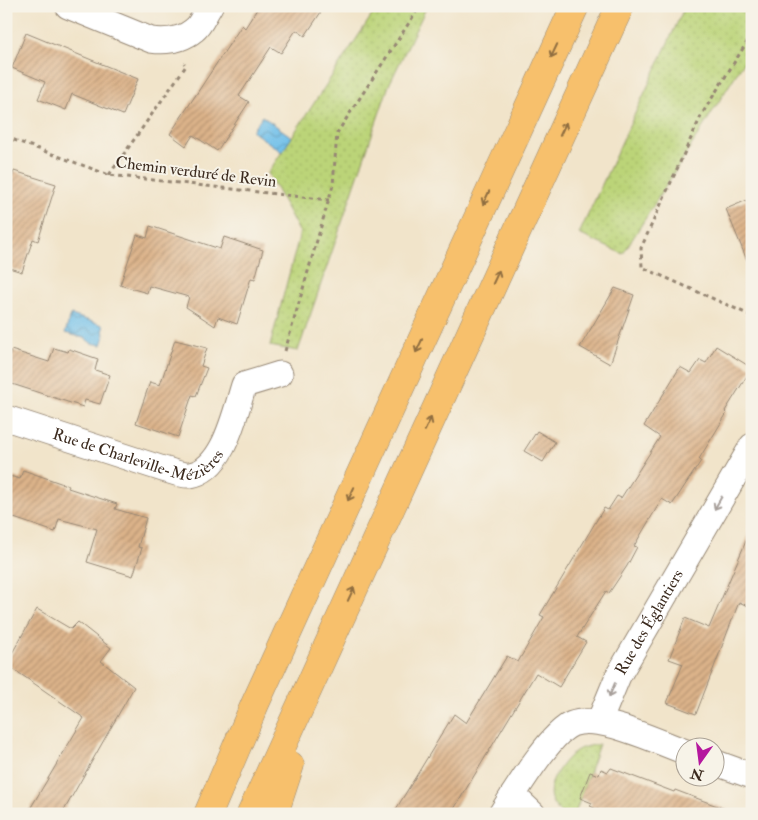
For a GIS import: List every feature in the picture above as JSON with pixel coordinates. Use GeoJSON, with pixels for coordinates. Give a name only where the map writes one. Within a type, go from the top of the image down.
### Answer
{"type":"FeatureCollection","features":[{"type":"Feature","properties":{"kind":"highway"},"geometry":{"type":"LineString","coordinates":[[208,814],[284,641],[575,6]]}},
{"type":"Feature","properties":{"kind":"highway"},"geometry":{"type":"LineString","coordinates":[[251,814],[620,6]]}},
{"type":"Feature","properties":{"kind":"highway"},"geometry":{"type":"LineString","coordinates":[[274,814],[340,618]]}},
{"type":"Feature","properties":{"kind":"street"},"geometry":{"type":"LineString","coordinates":[[68,6],[151,40],[168,41],[195,29],[210,6]]}},
{"type":"Feature","properties":{"kind":"street","name":"Rue de Charleville-Mézières"},"geometry":{"type":"LineString","coordinates":[[6,418],[188,476],[204,470],[212,464],[222,448],[244,385],[280,374]]}},
{"type":"Feature","properties":{"kind":"street","name":"Rue des Églantiers"},"geometry":{"type":"LineString","coordinates":[[599,722],[618,676],[745,477],[752,446]]}},
{"type":"Feature","properties":{"kind":"street"},"geometry":{"type":"LineString","coordinates":[[533,814],[507,804],[546,748],[559,733],[571,725],[582,722],[599,722],[676,748]]}},
{"type":"Feature","properties":{"kind":"street"},"geometry":{"type":"LineString","coordinates":[[726,767],[752,776]]}},
{"type":"Feature","properties":{"kind":"path"},"geometry":{"type":"LineString","coordinates":[[280,374],[285,348],[334,185],[337,133],[420,6]]}},
{"type":"Feature","properties":{"kind":"path"},"geometry":{"type":"LineString","coordinates":[[752,34],[702,114],[641,248],[642,268],[752,316]]}},
{"type":"Feature","properties":{"kind":"path"},"geometry":{"type":"LineString","coordinates":[[109,175],[186,66],[176,38]]}},
{"type":"Feature","properties":{"kind":"path","name":"Chemin verduré de Revin"},"geometry":{"type":"LineString","coordinates":[[6,137],[109,175],[329,200]]}},
{"type":"Feature","properties":{"kind":"green space"},"geometry":{"type":"Polygon","coordinates":[[[378,6],[427,6],[389,85],[298,351],[270,346],[300,233],[268,173],[378,6]]]}},
{"type":"Feature","properties":{"kind":"green space"},"geometry":{"type":"Polygon","coordinates":[[[685,6],[752,6],[752,49],[623,254],[579,234],[685,6]]]}},
{"type":"Feature","properties":{"kind":"green space"},"geometry":{"type":"Polygon","coordinates":[[[599,744],[575,814],[562,814],[554,805],[550,795],[556,773],[576,751],[599,744]]]}},
{"type":"Feature","properties":{"kind":"water"},"geometry":{"type":"Polygon","coordinates":[[[262,116],[292,137],[282,152],[252,131],[262,116]]]}},
{"type":"Feature","properties":{"kind":"water"},"geometry":{"type":"Polygon","coordinates":[[[71,315],[103,325],[104,338],[102,345],[65,333],[71,315]]]}},
{"type":"Feature","properties":{"kind":"building"},"geometry":{"type":"Polygon","coordinates":[[[259,6],[325,6],[305,36],[296,30],[281,53],[271,47],[239,96],[249,102],[217,151],[193,135],[186,146],[170,134],[242,25],[245,28],[259,6]]]}},
{"type":"Feature","properties":{"kind":"building"},"geometry":{"type":"Polygon","coordinates":[[[26,33],[138,79],[123,115],[72,94],[66,110],[38,99],[45,82],[12,68],[26,33]]]}},
{"type":"Feature","properties":{"kind":"building"},"geometry":{"type":"Polygon","coordinates":[[[14,171],[56,184],[38,241],[33,239],[22,272],[6,267],[6,194],[14,171]]]}},
{"type":"Feature","properties":{"kind":"building"},"geometry":{"type":"Polygon","coordinates":[[[752,198],[752,270],[751,270],[726,209],[752,198]]]}},
{"type":"Feature","properties":{"kind":"building"},"geometry":{"type":"Polygon","coordinates":[[[150,226],[220,249],[224,237],[263,250],[255,279],[251,278],[237,324],[218,317],[215,326],[186,307],[189,297],[149,286],[147,293],[120,285],[137,235],[147,238],[150,226]]]}},
{"type":"Feature","properties":{"kind":"building"},"geometry":{"type":"Polygon","coordinates":[[[615,288],[634,295],[610,364],[580,347],[615,288]]]}},
{"type":"Feature","properties":{"kind":"building"},"geometry":{"type":"Polygon","coordinates":[[[175,340],[207,348],[201,366],[207,368],[196,396],[192,395],[178,437],[136,423],[150,382],[160,385],[175,340]]]}},
{"type":"Feature","properties":{"kind":"building"},"geometry":{"type":"Polygon","coordinates":[[[716,346],[752,368],[725,411],[727,413],[699,459],[701,461],[672,505],[662,499],[634,546],[637,547],[627,566],[609,593],[606,591],[577,637],[586,642],[559,687],[536,673],[451,814],[393,814],[454,714],[466,723],[507,656],[518,662],[544,617],[540,615],[604,508],[608,510],[617,496],[621,498],[660,437],[644,426],[680,367],[691,373],[700,360],[706,363],[716,346]]]}},
{"type":"Feature","properties":{"kind":"building"},"geometry":{"type":"Polygon","coordinates":[[[54,348],[68,352],[69,349],[98,359],[95,370],[110,375],[100,404],[85,400],[83,407],[6,382],[6,367],[11,350],[49,362],[54,348]]]}},
{"type":"Feature","properties":{"kind":"building"},"geometry":{"type":"Polygon","coordinates":[[[537,431],[555,442],[543,462],[524,451],[537,431]]]}},
{"type":"Feature","properties":{"kind":"building"},"geometry":{"type":"Polygon","coordinates":[[[23,470],[69,486],[68,488],[117,504],[115,509],[146,518],[138,547],[142,548],[133,576],[87,562],[97,529],[59,519],[55,532],[8,516],[12,505],[6,503],[6,475],[20,479],[23,470]]]}},
{"type":"Feature","properties":{"kind":"building"},"geometry":{"type":"Polygon","coordinates":[[[752,527],[752,608],[739,602],[696,714],[667,703],[683,664],[669,659],[685,618],[709,628],[752,527]]]}},
{"type":"Feature","properties":{"kind":"building"},"geometry":{"type":"Polygon","coordinates":[[[37,609],[71,629],[78,622],[111,648],[101,661],[134,687],[62,814],[27,814],[84,718],[6,664],[37,609]]]}},
{"type":"Feature","properties":{"kind":"building"},"geometry":{"type":"Polygon","coordinates":[[[611,768],[674,792],[675,790],[733,812],[733,814],[607,814],[590,806],[592,803],[580,798],[590,772],[599,775],[601,769],[608,772],[611,768]]]}}]}
